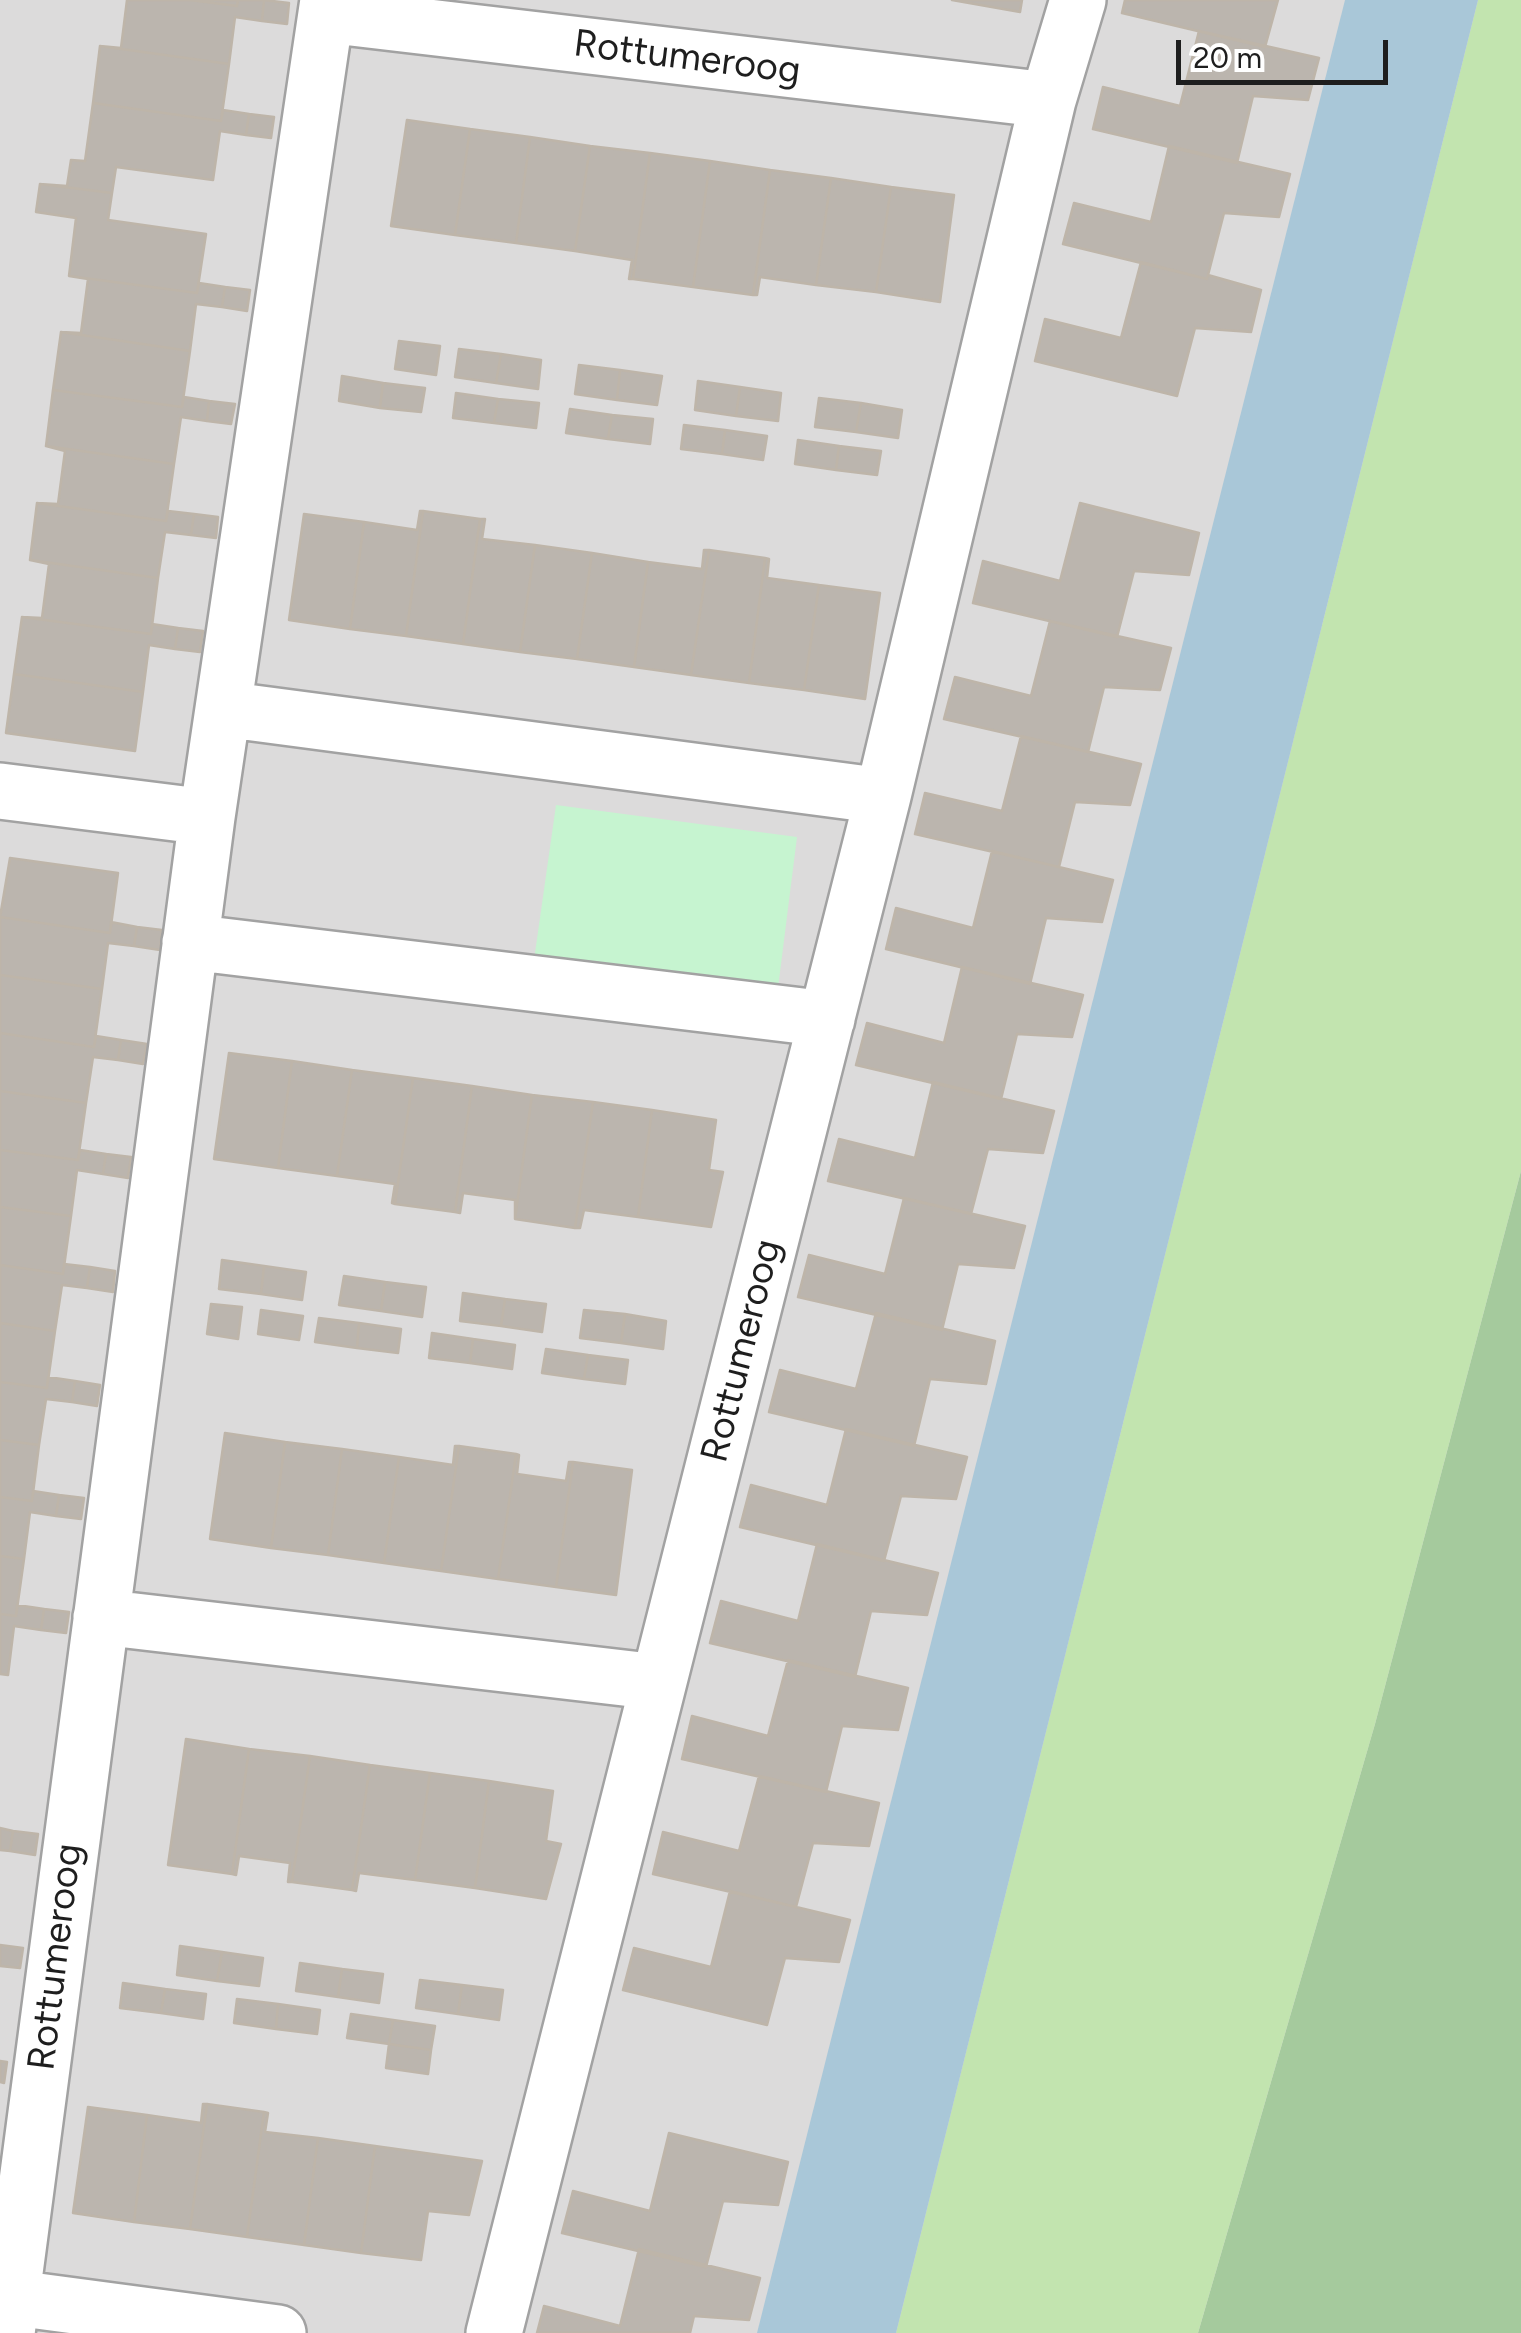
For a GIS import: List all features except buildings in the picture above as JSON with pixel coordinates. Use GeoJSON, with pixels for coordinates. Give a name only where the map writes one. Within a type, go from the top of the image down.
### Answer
{"type":"FeatureCollection","features":[{"type":"Feature","properties":{"kind":"street","name":"Rottumeroog"},"geometry":{"type":"LineString","coordinates":[[494,2333],[883,796],[1048,100],[1078,0]]}},
{"type":"Feature","properties":{"kind":"street","name":"Rottumeroog"},"geometry":{"type":"LineString","coordinates":[[278,2333],[6,2309],[207,816],[327,8],[1048,100]]}},
{"type":"Feature","properties":{"kind":"street"},"geometry":{"type":"LineString","coordinates":[[223,709],[883,796]]}},
{"type":"Feature","properties":{"kind":"street"},"geometry":{"type":"LineString","coordinates":[[0,791],[207,816]]}},
{"type":"Feature","properties":{"kind":"street"},"geometry":{"type":"LineString","coordinates":[[190,942],[827,1019]]}},
{"type":"Feature","properties":{"kind":"street"},"geometry":{"type":"LineString","coordinates":[[101,1617],[658,1682]]}},
{"type":"Feature","properties":{"kind":"shaded area"},"geometry":{"type":"Polygon","coordinates":[[[0,0],[1521,0],[1122,2333],[0,2333],[0,0]]]}},
{"type":"Feature","properties":{"kind":"green space"},"geometry":{"type":"Polygon","coordinates":[[[1478,0],[1521,0],[1521,1171],[1375,1724],[1198,2333],[896,2333],[1478,0]]]}},
{"type":"Feature","properties":{"kind":"green space"},"geometry":{"type":"Polygon","coordinates":[[[556,805],[797,837],[777,996],[534,960],[556,805]]]}},
{"type":"Feature","properties":{"kind":"green space"},"geometry":{"type":"Polygon","coordinates":[[[1521,1171],[1521,2333],[1198,2333],[1375,1724],[1521,1171]]]}},
{"type":"Feature","properties":{"kind":"water"},"geometry":{"type":"Polygon","coordinates":[[[1345,0],[1478,0],[896,2333],[757,2333],[1345,0]]]}}]}
